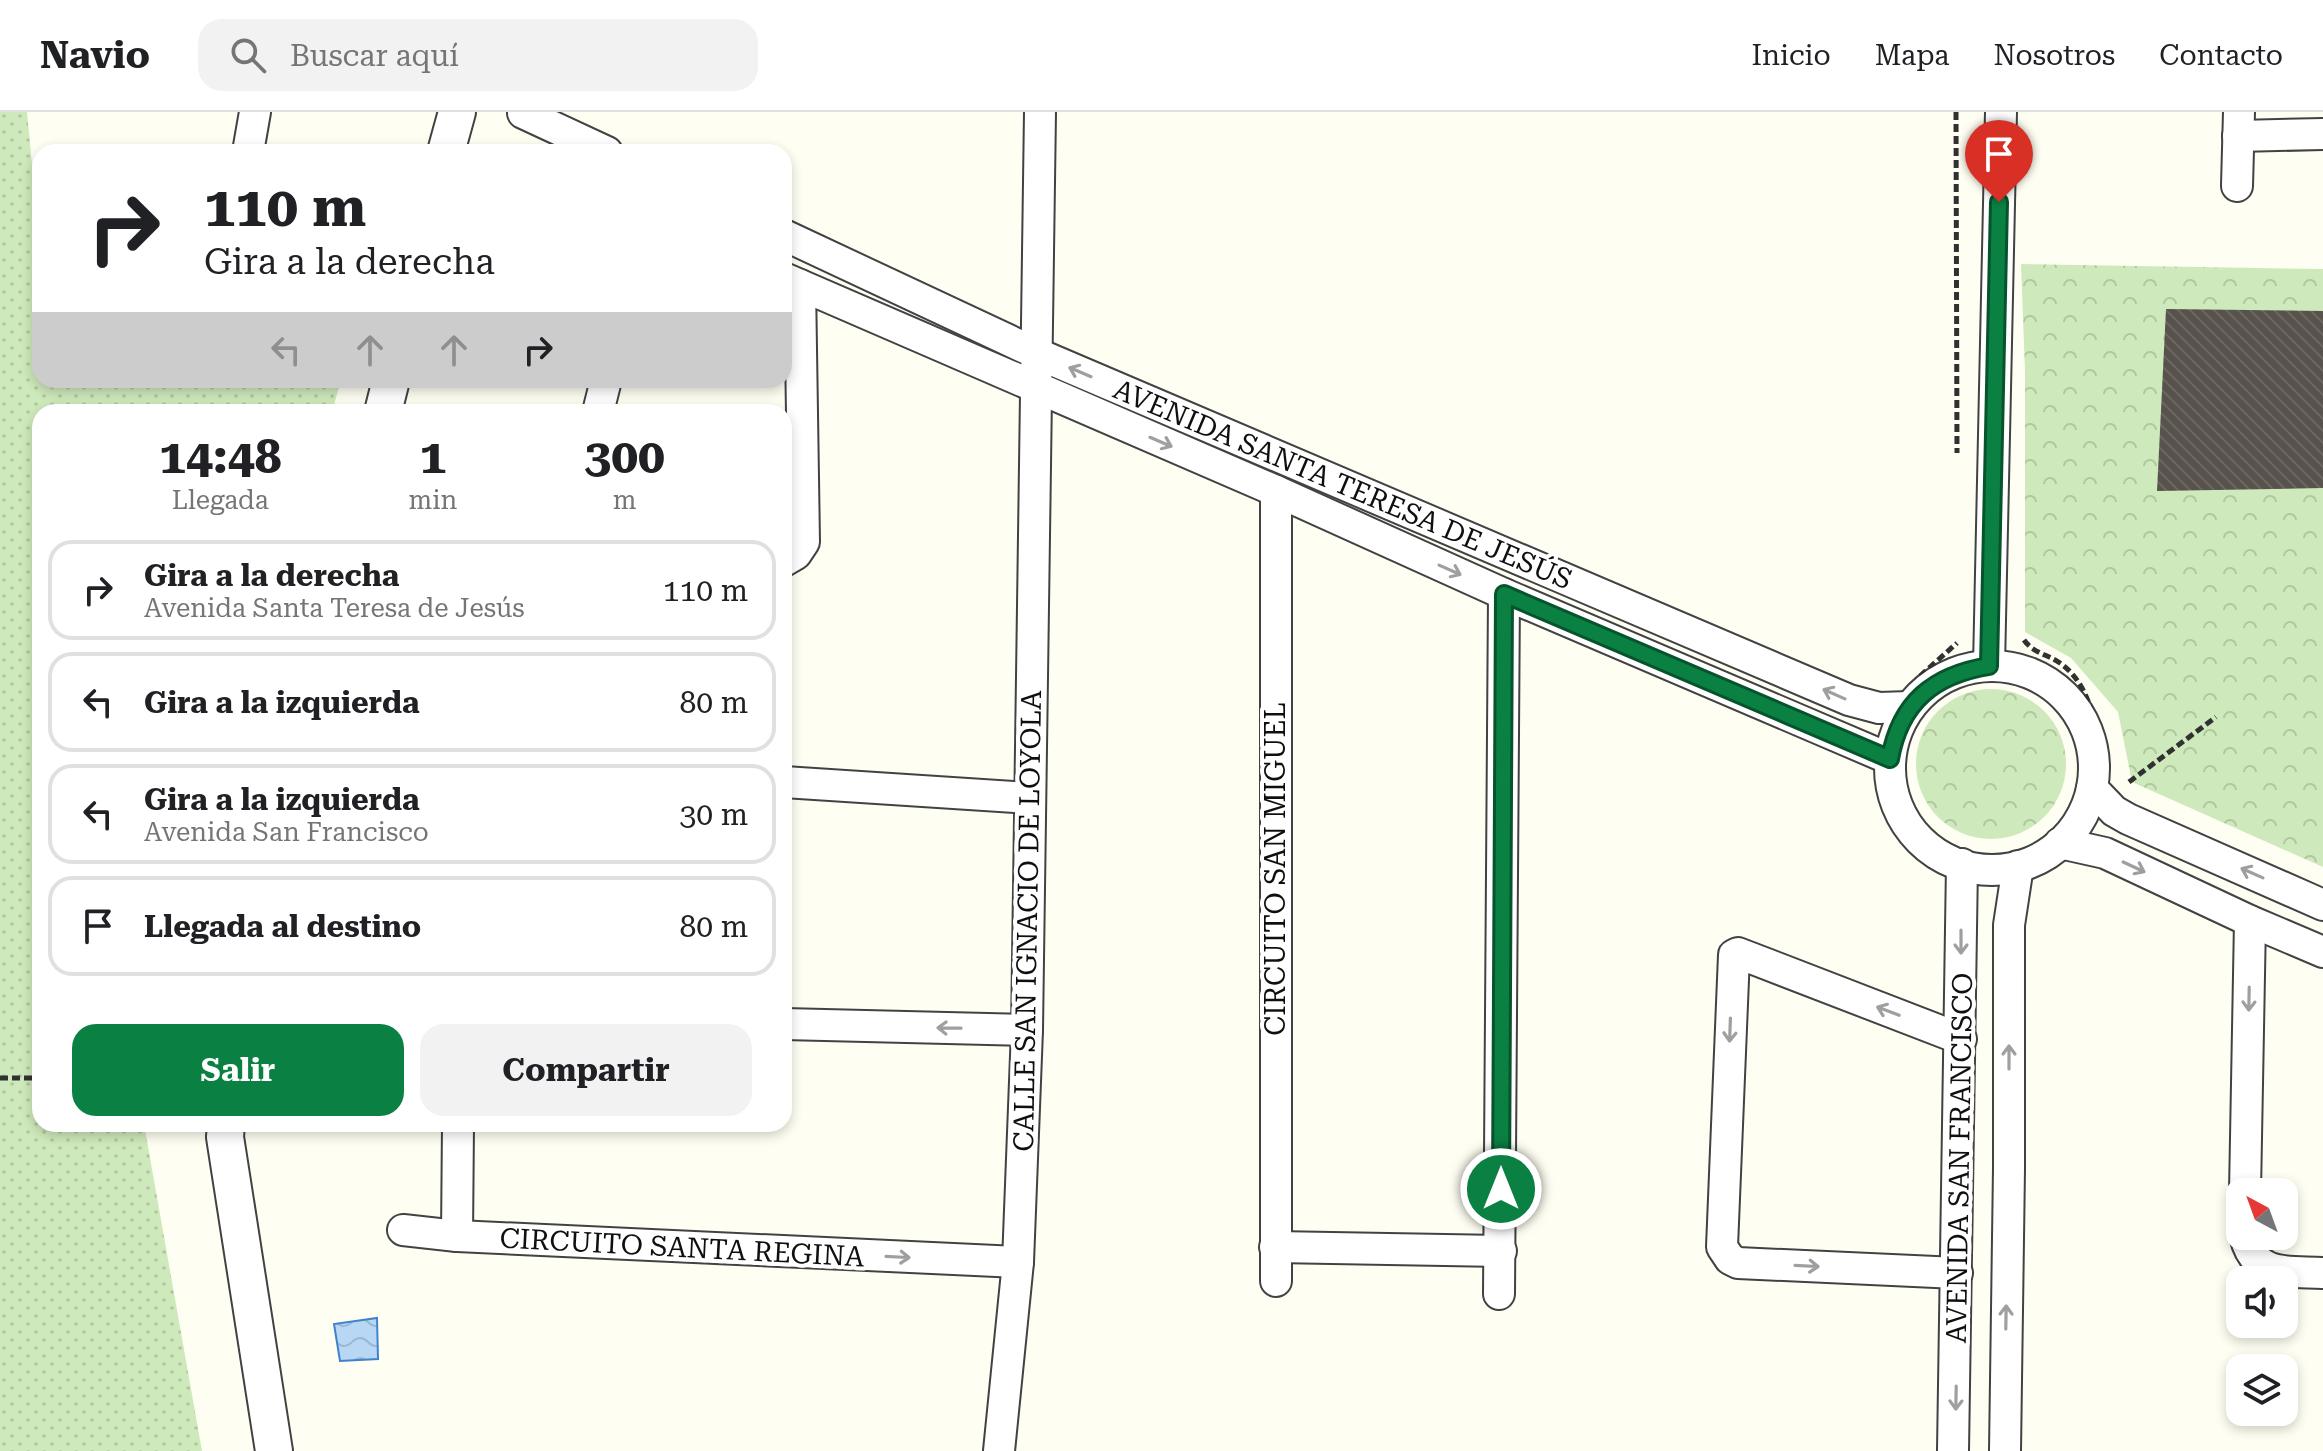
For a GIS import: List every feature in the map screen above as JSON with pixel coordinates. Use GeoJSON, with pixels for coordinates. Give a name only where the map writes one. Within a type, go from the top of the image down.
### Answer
{"type":"FeatureCollection","features":[{"type":"Feature","properties":{"kind":"street"},"geometry":{"type":"LineString","coordinates":[[249,144],[255,112]]}},
{"type":"Feature","properties":{"kind":"street"},"geometry":{"type":"LineString","coordinates":[[448,144],[457,112]]}},
{"type":"Feature","properties":{"kind":"street","name":"CALLE SAN IGNACIO DE LOYOLA"},"geometry":{"type":"LineString","coordinates":[[999,1451],[1018,1262],[1027,1030],[1040,112]]}},
{"type":"Feature","properties":{"kind":"street"},"geometry":{"type":"LineString","coordinates":[[1989,666],[2001,112]]}},
{"type":"Feature","properties":{"kind":"street"},"geometry":{"type":"LineString","coordinates":[[523,113],[590,144]]}},
{"type":"Feature","properties":{"kind":"street"},"geometry":{"type":"LineString","coordinates":[[2237,186],[2239,124],[2323,134]]}},
{"type":"Feature","properties":{"kind":"street","name":"AVENIDA SANTA TERESA DE JESÚS"},"geometry":{"type":"LineString","coordinates":[[792,239],[1038,354],[1849,700],[1879,708],[1911,693]]}},
{"type":"Feature","properties":{"kind":"street"},"geometry":{"type":"LineString","coordinates":[[792,282],[804,542],[792,556]]}},
{"type":"Feature","properties":{"kind":"street","name":"AVENIDA SANTA TERESA DE JESÚS"},"geometry":{"type":"LineString","coordinates":[[792,282],[1276,491],[1504,594],[1890,759]]}},
{"type":"Feature","properties":{"kind":"street","name":"CIRCUITO SAN MIGUEL"},"geometry":{"type":"LineString","coordinates":[[1276,491],[1276,1281]]}},
{"type":"Feature","properties":{"kind":"street"},"geometry":{"type":"LineString","coordinates":[[1396,546],[1411,513]]}},
{"type":"Feature","properties":{"kind":"street"},"geometry":{"type":"LineString","coordinates":[[1499,1294],[1504,594]]}},
{"type":"Feature","properties":{"kind":"street"},"geometry":{"type":"LineString","coordinates":[[1660,659],[1673,624]]}},
{"type":"Feature","properties":{"kind":"street"},"geometry":{"type":"LineString","coordinates":[[2105,780],[2075,827],[2060,843],[2041,857],[2018,866],[1994,870],[1942,858],[1919,840],[1901,817],[1891,788],[1890,759],[1893,741],[1911,693],[1962,670],[1989,666],[2012,668],[2034,675],[2070,702],[2083,721],[2094,765],[2105,780],[2102,801],[2128,819],[2323,905]]}},
{"type":"Feature","properties":{"kind":"street"},"geometry":{"type":"LineString","coordinates":[[792,783],[1029,798]]}},
{"type":"Feature","properties":{"kind":"street"},"geometry":{"type":"LineString","coordinates":[[2060,843],[2105,853],[2323,952]]}},
{"type":"Feature","properties":{"kind":"street","name":"AVENIDA SAN FRANCISCO"},"geometry":{"type":"LineString","coordinates":[[1953,1451],[1962,864]]}},
{"type":"Feature","properties":{"kind":"street","name":"AVENIDA SAN FRANCISCO"},"geometry":{"type":"LineString","coordinates":[[2005,1451],[2009,925],[2018,866]]}},
{"type":"Feature","properties":{"kind":"street"},"geometry":{"type":"LineString","coordinates":[[2245,1178],[2250,921]]}},
{"type":"Feature","properties":{"kind":"street"},"geometry":{"type":"LineString","coordinates":[[1957,1273],[1738,1263],[1724,1253],[1734,955],[1738,953],[1961,1039]]}},
{"type":"Feature","properties":{"kind":"street"},"geometry":{"type":"LineString","coordinates":[[792,1024],[1027,1030]]}},
{"type":"Feature","properties":{"kind":"street"},"geometry":{"type":"LineString","coordinates":[[225,1132],[274,1451]]}},
{"type":"Feature","properties":{"kind":"street"},"geometry":{"type":"LineString","coordinates":[[457,1236],[458,1132]]}},
{"type":"Feature","properties":{"kind":"street"},"geometry":{"type":"LineString","coordinates":[[1958,1169],[2009,1168]]}},
{"type":"Feature","properties":{"kind":"street","name":"CIRCUITO SANTA REGINA"},"geometry":{"type":"LineString","coordinates":[[403,1230],[457,1236],[1018,1262]]}},
{"type":"Feature","properties":{"kind":"street"},"geometry":{"type":"LineString","coordinates":[[1275,1247],[1501,1251]]}},
{"type":"Feature","properties":{"kind":"street"},"geometry":{"type":"LineString","coordinates":[[2249,1250],[2267,1268],[2323,1273]]}},
{"type":"Feature","properties":{"kind":"path"},"geometry":{"type":"LineString","coordinates":[[1956,112],[1957,455]]}},
{"type":"Feature","properties":{"kind":"path"},"geometry":{"type":"LineString","coordinates":[[2021,636],[2031,649],[2061,664],[2085,696],[2095,719],[2105,780],[2132,782],[2216,717]]}},
{"type":"Feature","properties":{"kind":"path"},"geometry":{"type":"LineString","coordinates":[[1911,693],[1924,674],[1957,643]]}},
{"type":"Feature","properties":{"kind":"path"},"geometry":{"type":"LineString","coordinates":[[0,1078],[32,1078]]}},
{"type":"Feature","properties":{"kind":"green space"},"geometry":{"type":"Polygon","coordinates":[[[0,112],[27,112],[32,164],[32,388],[339,388],[334,404],[32,404],[32,1132],[145,1132],[202,1451],[0,1451],[0,112]]]}},
{"type":"Feature","properties":{"kind":"green space"},"geometry":{"type":"Polygon","coordinates":[[[2021,264],[2323,269],[2323,867],[2132,782],[2118,712],[2071,658],[2025,632],[2025,371],[2021,264]]]}},
{"type":"Feature","properties":{"kind":"green space"},"geometry":{"type":"Polygon","coordinates":[[[1991,689],[2020,695],[2044,711],[2060,735],[2066,764],[2060,793],[2044,817],[2020,833],[1991,839],[1962,833],[1938,817],[1922,793],[1916,764],[1922,735],[1938,711],[1962,695],[1991,689]]]}},
{"type":"Feature","properties":{"kind":"water"},"geometry":{"type":"Polygon","coordinates":[[[377,1318],[378,1359],[340,1361],[334,1324],[377,1318]]]}},
{"type":"Feature","properties":{"kind":"building"},"geometry":{"type":"Polygon","coordinates":[[[2166,309],[2323,311],[2323,488],[2157,491],[2166,309]]]}},
{"type":"Feature","properties":{"kind":"route"},"geometry":{"type":"LineString","coordinates":[[1501,1189],[1504,594],[1890,759],[1893,741],[1909,707],[1936,682],[1962,670],[1989,666],[1999,202]]}}]}
